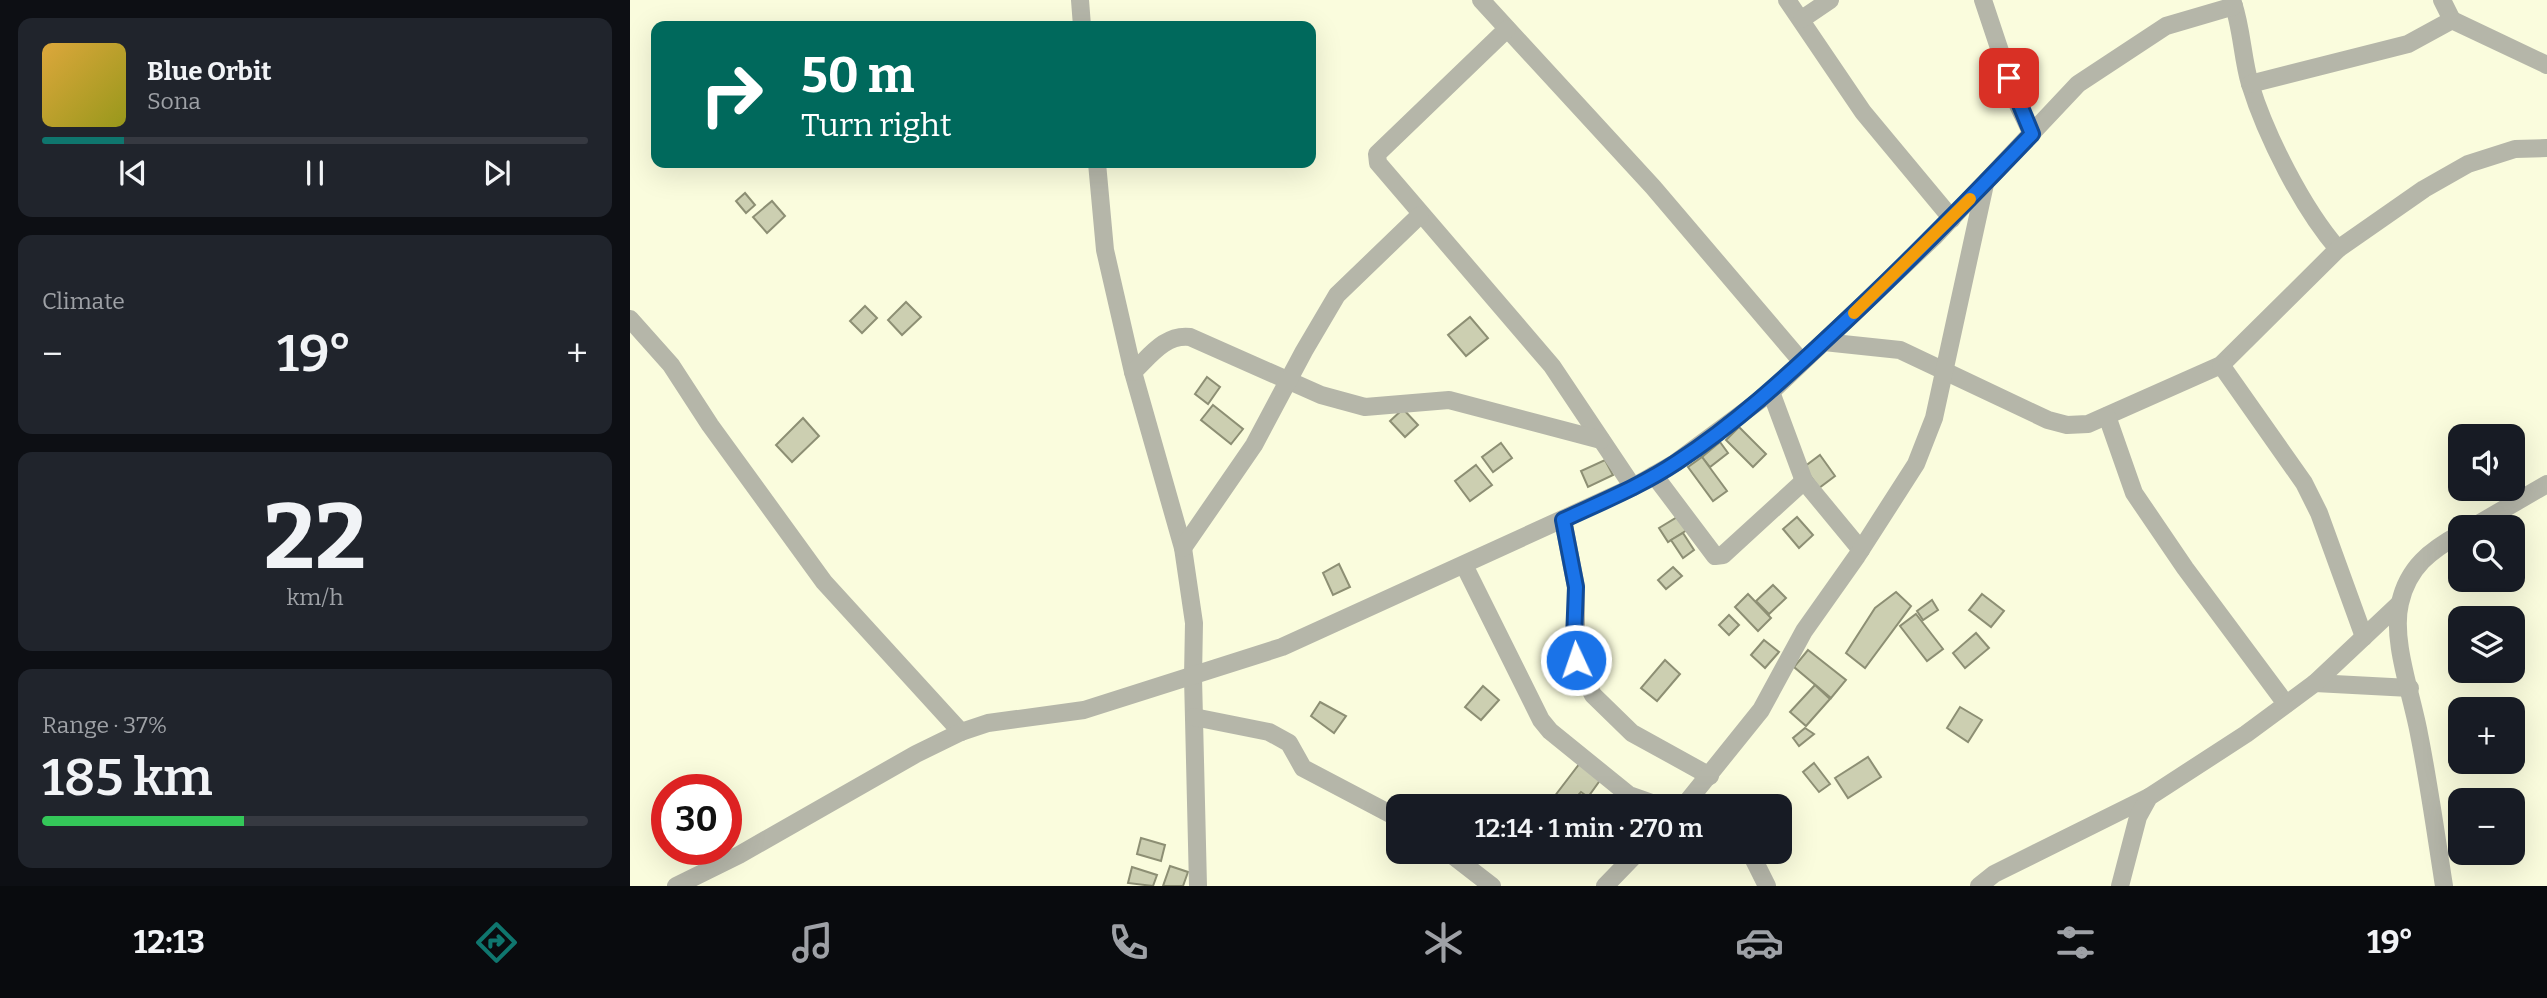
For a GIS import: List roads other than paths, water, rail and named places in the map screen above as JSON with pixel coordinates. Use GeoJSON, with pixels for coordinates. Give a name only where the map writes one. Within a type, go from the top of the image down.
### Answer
{"type":"FeatureCollection","features":[{"type":"Feature","properties":{"kind":"street"},"geometry":{"type":"LineString","coordinates":[[1080,0],[1082,21]]}},
{"type":"Feature","properties":{"kind":"street"},"geometry":{"type":"LineString","coordinates":[[1481,0],[1653,187],[1802,362]]}},
{"type":"Feature","properties":{"kind":"street"},"geometry":{"type":"LineString","coordinates":[[1787,0],[1863,112],[1952,219]]}},
{"type":"Feature","properties":{"kind":"street"},"geometry":{"type":"LineString","coordinates":[[1802,19],[1830,0]]}},
{"type":"Feature","properties":{"kind":"street"},"geometry":{"type":"LineString","coordinates":[[1983,0],[2018,105],[2032,134]]}},
{"type":"Feature","properties":{"kind":"street"},"geometry":{"type":"LineString","coordinates":[[2442,0],[2452,20],[2547,65]]}},
{"type":"Feature","properties":{"kind":"street"},"geometry":{"type":"LineString","coordinates":[[676,886],[739,855],[916,754],[961,733],[988,723],[1084,710],[1282,647],[1563,520],[1654,475],[1723,430],[1771,392],[1952,219],[2078,84],[2166,26],[2233,3],[2250,84],[2285,167],[2320,229],[2338,249]]}},
{"type":"Feature","properties":{"kind":"street"},"geometry":{"type":"LineString","coordinates":[[2250,84],[2408,44],[2452,20]]}},
{"type":"Feature","properties":{"kind":"street"},"geometry":{"type":"LineString","coordinates":[[1507,29],[1377,154],[1378,163],[1552,366],[1633,487]]}},
{"type":"Feature","properties":{"kind":"street"},"geometry":{"type":"LineString","coordinates":[[1824,342],[1900,350],[2058,422],[2088,424],[2221,365],[2338,249],[2354,241],[2424,189],[2468,164],[2515,149],[2547,148]]}},
{"type":"Feature","properties":{"kind":"street"},"geometry":{"type":"LineString","coordinates":[[1097,168],[1105,250],[1133,372],[1183,548],[1194,623],[1198,886]]}},
{"type":"Feature","properties":{"kind":"street"},"geometry":{"type":"LineString","coordinates":[[1694,794],[1761,710],[1804,631],[1861,550],[1916,464],[1934,418],[1985,184]]}},
{"type":"Feature","properties":{"kind":"street"},"geometry":{"type":"LineString","coordinates":[[1183,548],[1254,445],[1337,295],[1420,215]]}},
{"type":"Feature","properties":{"kind":"street"},"geometry":{"type":"LineString","coordinates":[[630,319],[671,365],[710,425],[824,582],[961,733]]}},
{"type":"Feature","properties":{"kind":"street"},"geometry":{"type":"LineString","coordinates":[[1133,372],[1166,341],[1179,336],[1190,337],[1321,395],[1365,407],[1449,400],[1601,440]]}},
{"type":"Feature","properties":{"kind":"street"},"geometry":{"type":"LineString","coordinates":[[2221,365],[2304,483],[2364,637]]}},
{"type":"Feature","properties":{"kind":"street"},"geometry":{"type":"LineString","coordinates":[[1771,392],[1804,481],[1861,550]]}},
{"type":"Feature","properties":{"kind":"street"},"geometry":{"type":"LineString","coordinates":[[2107,416],[2134,493],[2185,568],[2286,704]]}},
{"type":"Feature","properties":{"kind":"street"},"geometry":{"type":"LineString","coordinates":[[1654,475],[1715,556],[1723,555],[1804,481]]}},
{"type":"Feature","properties":{"kind":"street"},"geometry":{"type":"LineString","coordinates":[[2494,515],[2547,484]]}},
{"type":"Feature","properties":{"kind":"street"},"geometry":{"type":"LineString","coordinates":[[1563,520],[1576,587],[1576,660],[1593,695],[1632,733],[1710,776]]}},
{"type":"Feature","properties":{"kind":"street"},"geometry":{"type":"LineString","coordinates":[[2444,886],[2428,777],[2398,632],[2399,604],[2416,565],[2432,550],[2448,541]]}},
{"type":"Feature","properties":{"kind":"street"},"geometry":{"type":"LineString","coordinates":[[1464,565],[1541,720],[1550,731],[1628,794]]}},
{"type":"Feature","properties":{"kind":"street"},"geometry":{"type":"LineString","coordinates":[[1979,886],[1994,874],[2149,797],[2315,683],[2399,604]]}},
{"type":"Feature","properties":{"kind":"street"},"geometry":{"type":"LineString","coordinates":[[2315,683],[2410,688]]}},
{"type":"Feature","properties":{"kind":"street"},"geometry":{"type":"LineString","coordinates":[[1194,717],[1269,732],[1289,743],[1303,768],[1386,812]]}},
{"type":"Feature","properties":{"kind":"street"},"geometry":{"type":"LineString","coordinates":[[2120,886],[2138,817],[2149,797]]}},
{"type":"Feature","properties":{"kind":"street"},"geometry":{"type":"LineString","coordinates":[[1464,864],[1492,886]]}},
{"type":"Feature","properties":{"kind":"street"},"geometry":{"type":"LineString","coordinates":[[1605,886],[1626,864]]}},
{"type":"Feature","properties":{"kind":"street"},"geometry":{"type":"LineString","coordinates":[[1755,864],[1767,886]]}}]}
